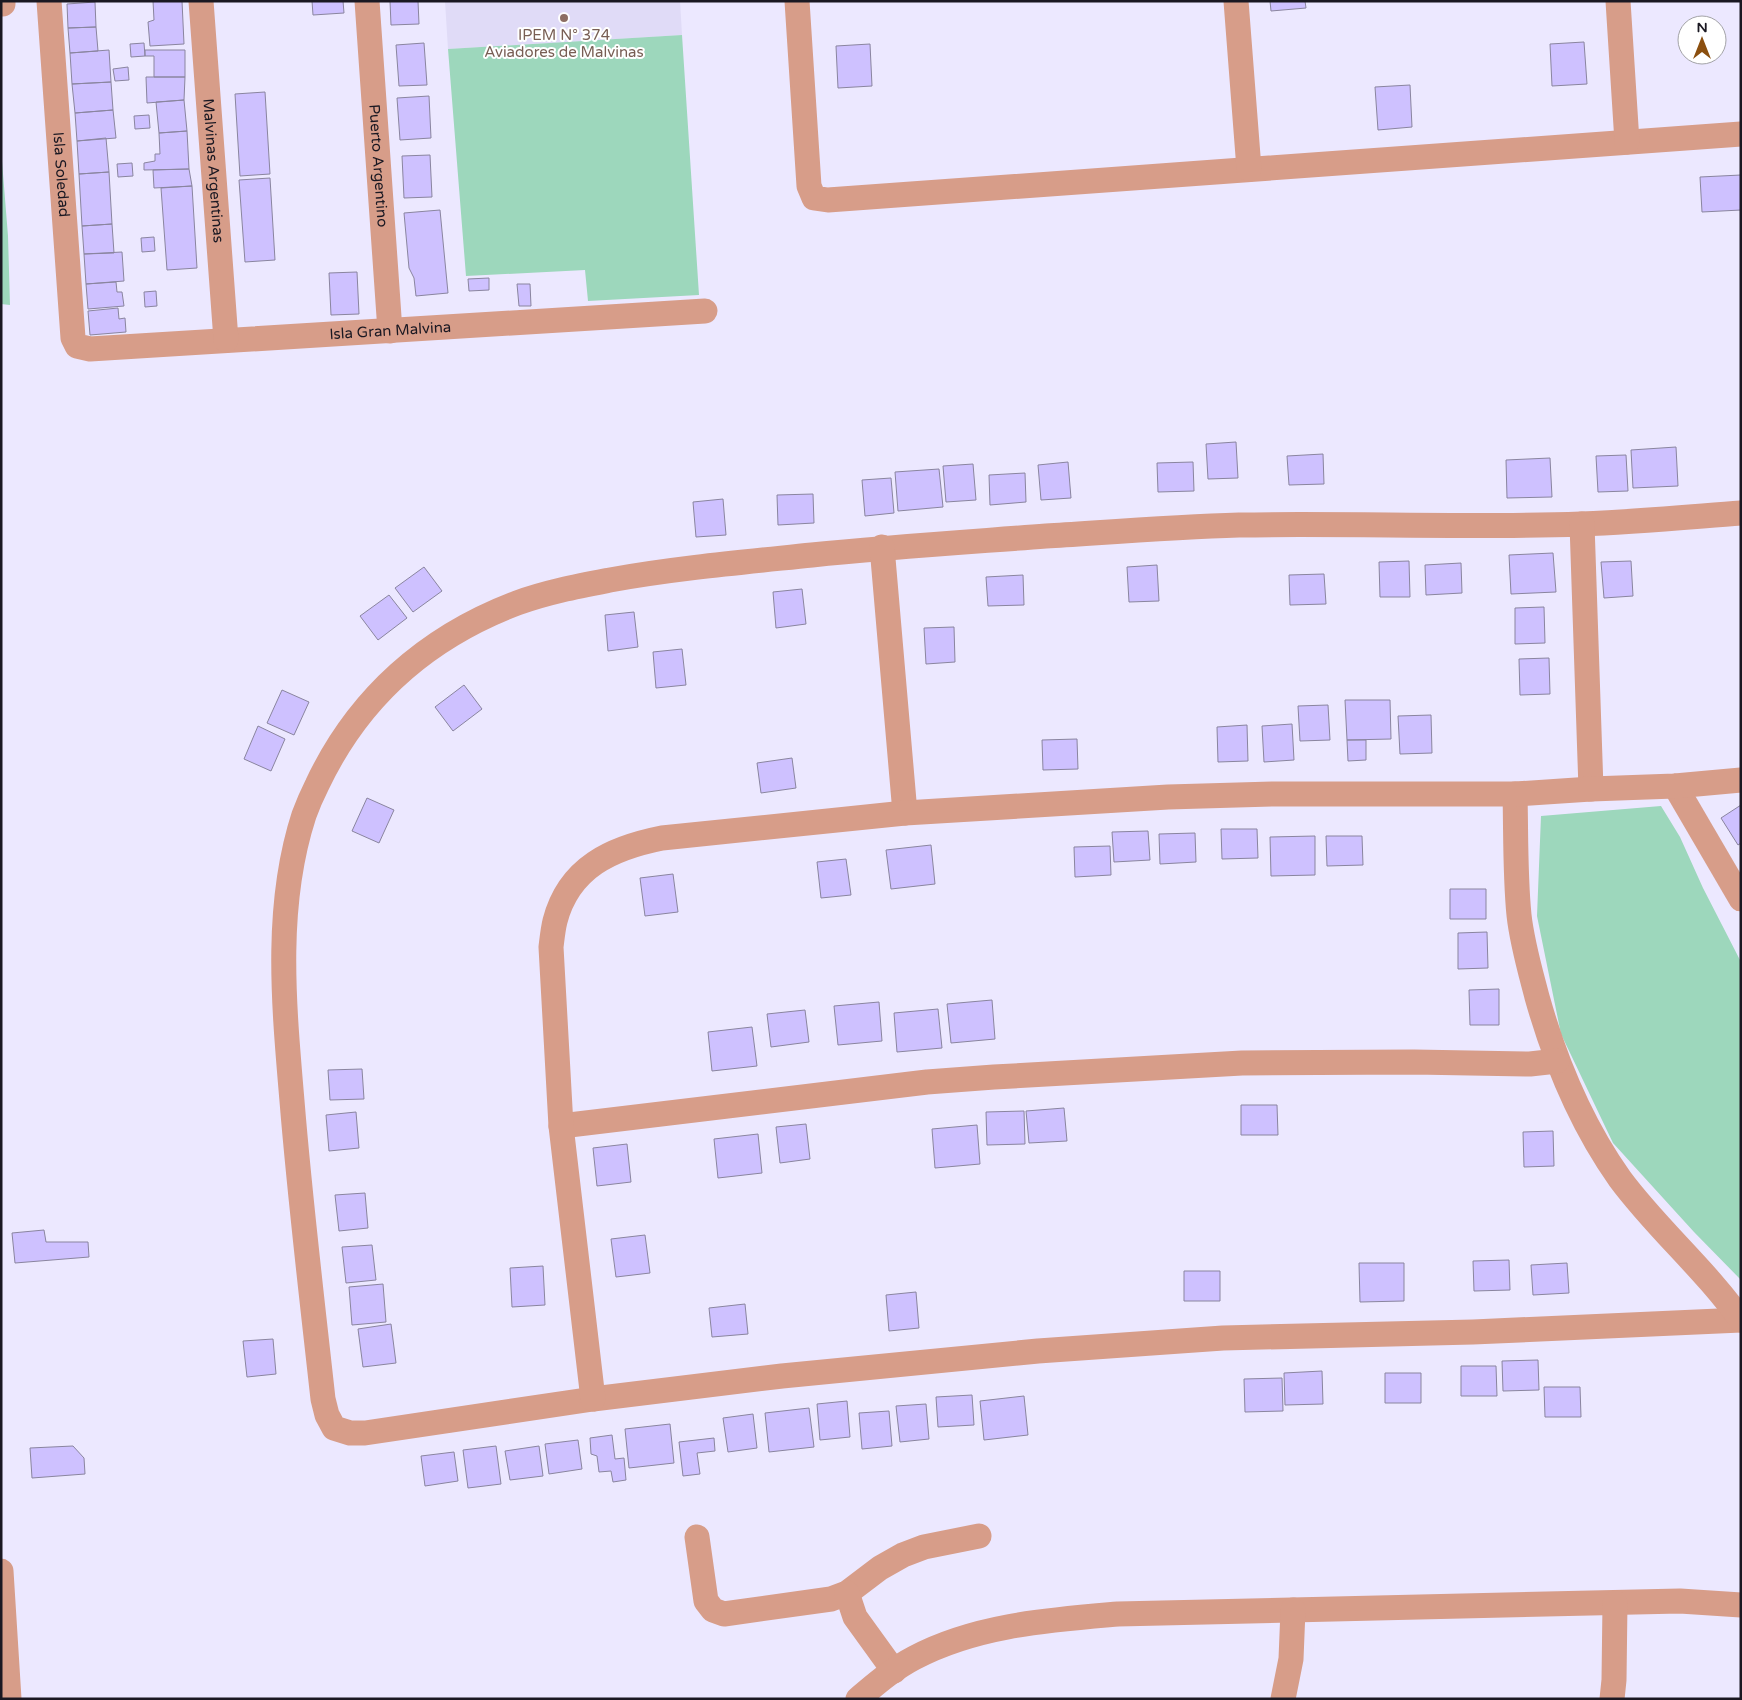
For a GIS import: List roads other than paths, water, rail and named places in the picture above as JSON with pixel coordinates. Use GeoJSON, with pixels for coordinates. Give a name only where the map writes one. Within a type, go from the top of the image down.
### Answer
{"type":"FeatureCollection","features":[{"type":"Feature","properties":{"kind":"street","name":"Isla Soledad"},"geometry":{"type":"LineString","coordinates":[[49,1],[73,338],[77,346]]}},
{"type":"Feature","properties":{"kind":"street","name":"Malvinas Argentinas"},"geometry":{"type":"LineString","coordinates":[[201,1],[226,340]]}},
{"type":"Feature","properties":{"kind":"street","name":"Puerto Argentino"},"geometry":{"type":"LineString","coordinates":[[367,1],[390,330]]}},
{"type":"Feature","properties":{"kind":"street"},"geometry":{"type":"LineString","coordinates":[[797,1],[809,186],[814,198],[828,200],[1741,134]]}},
{"type":"Feature","properties":{"kind":"street"},"geometry":{"type":"LineString","coordinates":[[1236,1],[1249,169]]}},
{"type":"Feature","properties":{"kind":"street"},"geometry":{"type":"LineString","coordinates":[[1618,1],[1627,142]]}},
{"type":"Feature","properties":{"kind":"street","name":"Isla Gran Malvina"},"geometry":{"type":"LineString","coordinates":[[77,346],[90,349],[705,311]]}},
{"type":"Feature","properties":{"kind":"street"},"geometry":{"type":"LineString","coordinates":[[1741,513],[1582,524],[1239,525],[882,548],[645,574],[574,586],[518,602],[475,622],[438,643],[396,676],[368,704],[347,732],[326,767],[306,809],[293,856],[283,960],[286,1032],[296,1154],[323,1399],[327,1415],[334,1428],[350,1433],[365,1433],[593,1399],[782,1376],[1028,1352],[1223,1338],[1473,1332],[1741,1320]]}},
{"type":"Feature","properties":{"kind":"street"},"geometry":{"type":"LineString","coordinates":[[1582,524],[1591,789]]}},
{"type":"Feature","properties":{"kind":"street"},"geometry":{"type":"LineString","coordinates":[[882,548],[905,813]]}},
{"type":"Feature","properties":{"kind":"street"},"geometry":{"type":"LineString","coordinates":[[593,1399],[561,1126],[551,948],[555,920],[564,898],[575,881],[594,863],[611,853],[635,843],[662,838],[905,813],[1168,797],[1274,794],[1515,794],[1675,786],[1741,780]]}},
{"type":"Feature","properties":{"kind":"street"},"geometry":{"type":"LineString","coordinates":[[1675,786],[1741,899]]}},
{"type":"Feature","properties":{"kind":"street"},"geometry":{"type":"LineString","coordinates":[[1515,794],[1518,900],[1522,938],[1541,1011],[1557,1061],[1585,1120],[1620,1178],[1638,1202],[1716,1287],[1741,1320]]}},
{"type":"Feature","properties":{"kind":"street"},"geometry":{"type":"LineString","coordinates":[[561,1126],[917,1083],[994,1076],[1242,1064],[1414,1062],[1530,1064],[1557,1061]]}},
{"type":"Feature","properties":{"kind":"street"},"geometry":{"type":"LineString","coordinates":[[698,1537],[706,1601],[712,1610],[724,1614],[831,1599],[847,1593],[880,1568],[904,1555],[924,1547],[979,1536]]}},
{"type":"Feature","properties":{"kind":"street"},"geometry":{"type":"LineString","coordinates":[[1,1571],[6,1698]]}},
{"type":"Feature","properties":{"kind":"street"},"geometry":{"type":"LineString","coordinates":[[1680,1601],[1741,1591]]}},
{"type":"Feature","properties":{"kind":"street"},"geometry":{"type":"LineString","coordinates":[[847,1593],[855,1616],[894,1670]]}},
{"type":"Feature","properties":{"kind":"street"},"geometry":{"type":"LineString","coordinates":[[858,1699],[894,1670],[914,1658],[945,1645],[999,1628],[1062,1619],[1118,1614],[1680,1601],[1741,1605]]}},
{"type":"Feature","properties":{"kind":"street"},"geometry":{"type":"LineString","coordinates":[[1612,1699],[1615,1603]]}},
{"type":"Feature","properties":{"kind":"street"},"geometry":{"type":"LineString","coordinates":[[1283,1699],[1291,1659],[1293,1610]]}},
{"type":"Feature","properties":{"kind":"place","name":"IPEM N° 374 Aviadores de Malvinas"},"geometry":{"type":"Point","coordinates":[564,18]}}]}
